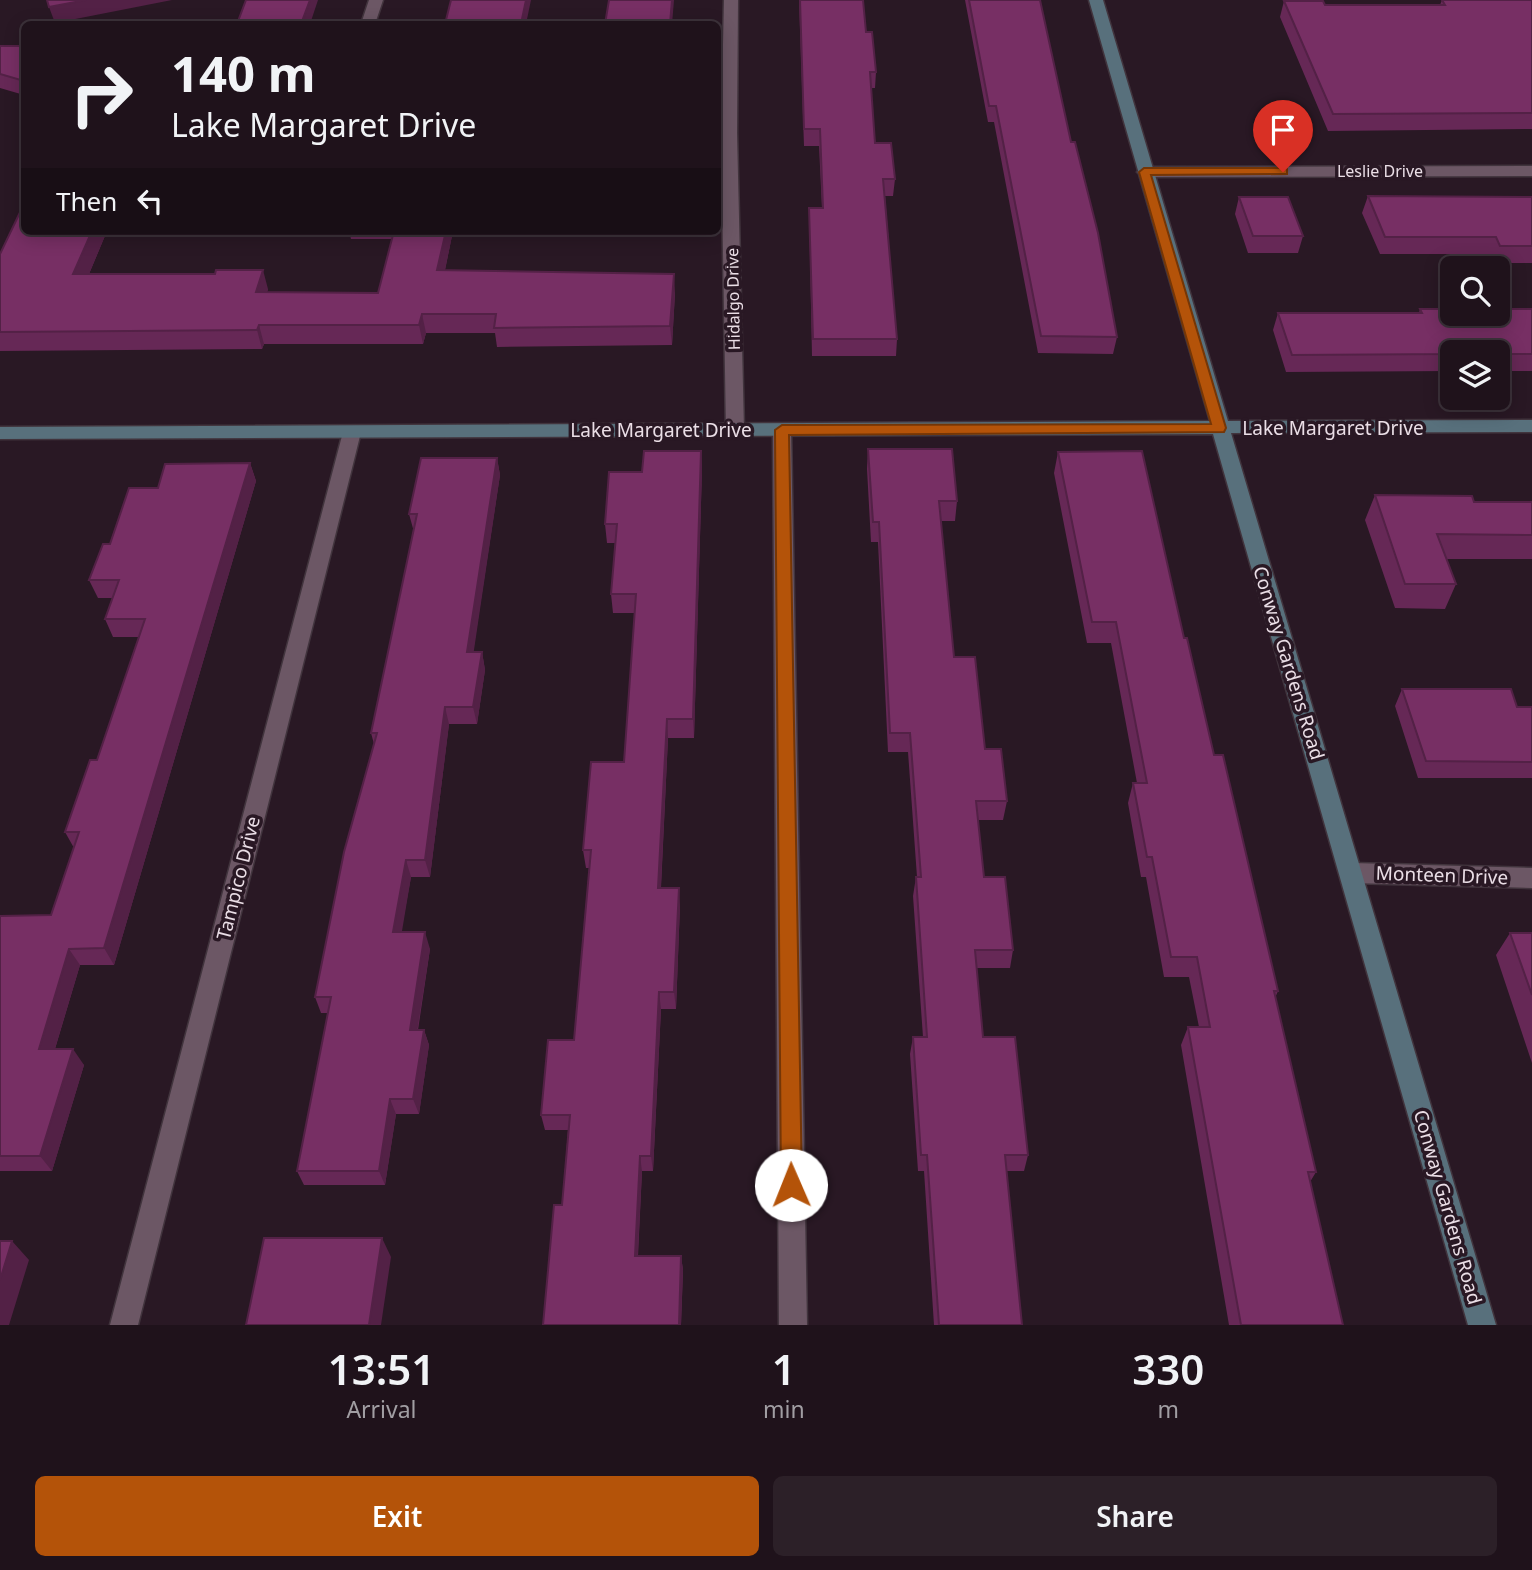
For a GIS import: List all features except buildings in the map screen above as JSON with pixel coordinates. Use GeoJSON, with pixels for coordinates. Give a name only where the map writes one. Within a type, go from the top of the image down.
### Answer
{"type":"FeatureCollection","features":[{"type":"Feature","properties":{"kind":"street"},"geometry":{"type":"LineString","coordinates":[[369,21],[376,0]]}},
{"type":"Feature","properties":{"kind":"street","name":"Hidalgo Drive"},"geometry":{"type":"LineString","coordinates":[[732,0],[723,133],[736,430]]}},
{"type":"Feature","properties":{"kind":"street","name":"Conway Gardens Road"},"geometry":{"type":"LineString","coordinates":[[1096,0],[1482,1325]]}},
{"type":"Feature","properties":{"kind":"street","name":"Leslie Drive"},"geometry":{"type":"LineString","coordinates":[[1144,172],[1532,171]]}},
{"type":"Feature","properties":{"kind":"street","name":"Lake Margaret Drive"},"geometry":{"type":"LineString","coordinates":[[0,433],[1532,426]]}},
{"type":"Feature","properties":{"kind":"street"},"geometry":{"type":"LineString","coordinates":[[782,430],[793,1325]]}},
{"type":"Feature","properties":{"kind":"street","name":"Tampico Drive"},"geometry":{"type":"LineString","coordinates":[[124,1325],[352,432]]}},
{"type":"Feature","properties":{"kind":"street","name":"Monteen Drive"},"geometry":{"type":"LineString","coordinates":[[1352,873],[1532,877]]}},
{"type":"Feature","properties":{"kind":"route"},"geometry":{"type":"LineString","coordinates":[[791,1185],[782,430],[1219,428],[1144,172],[1283,172]]}}]}
